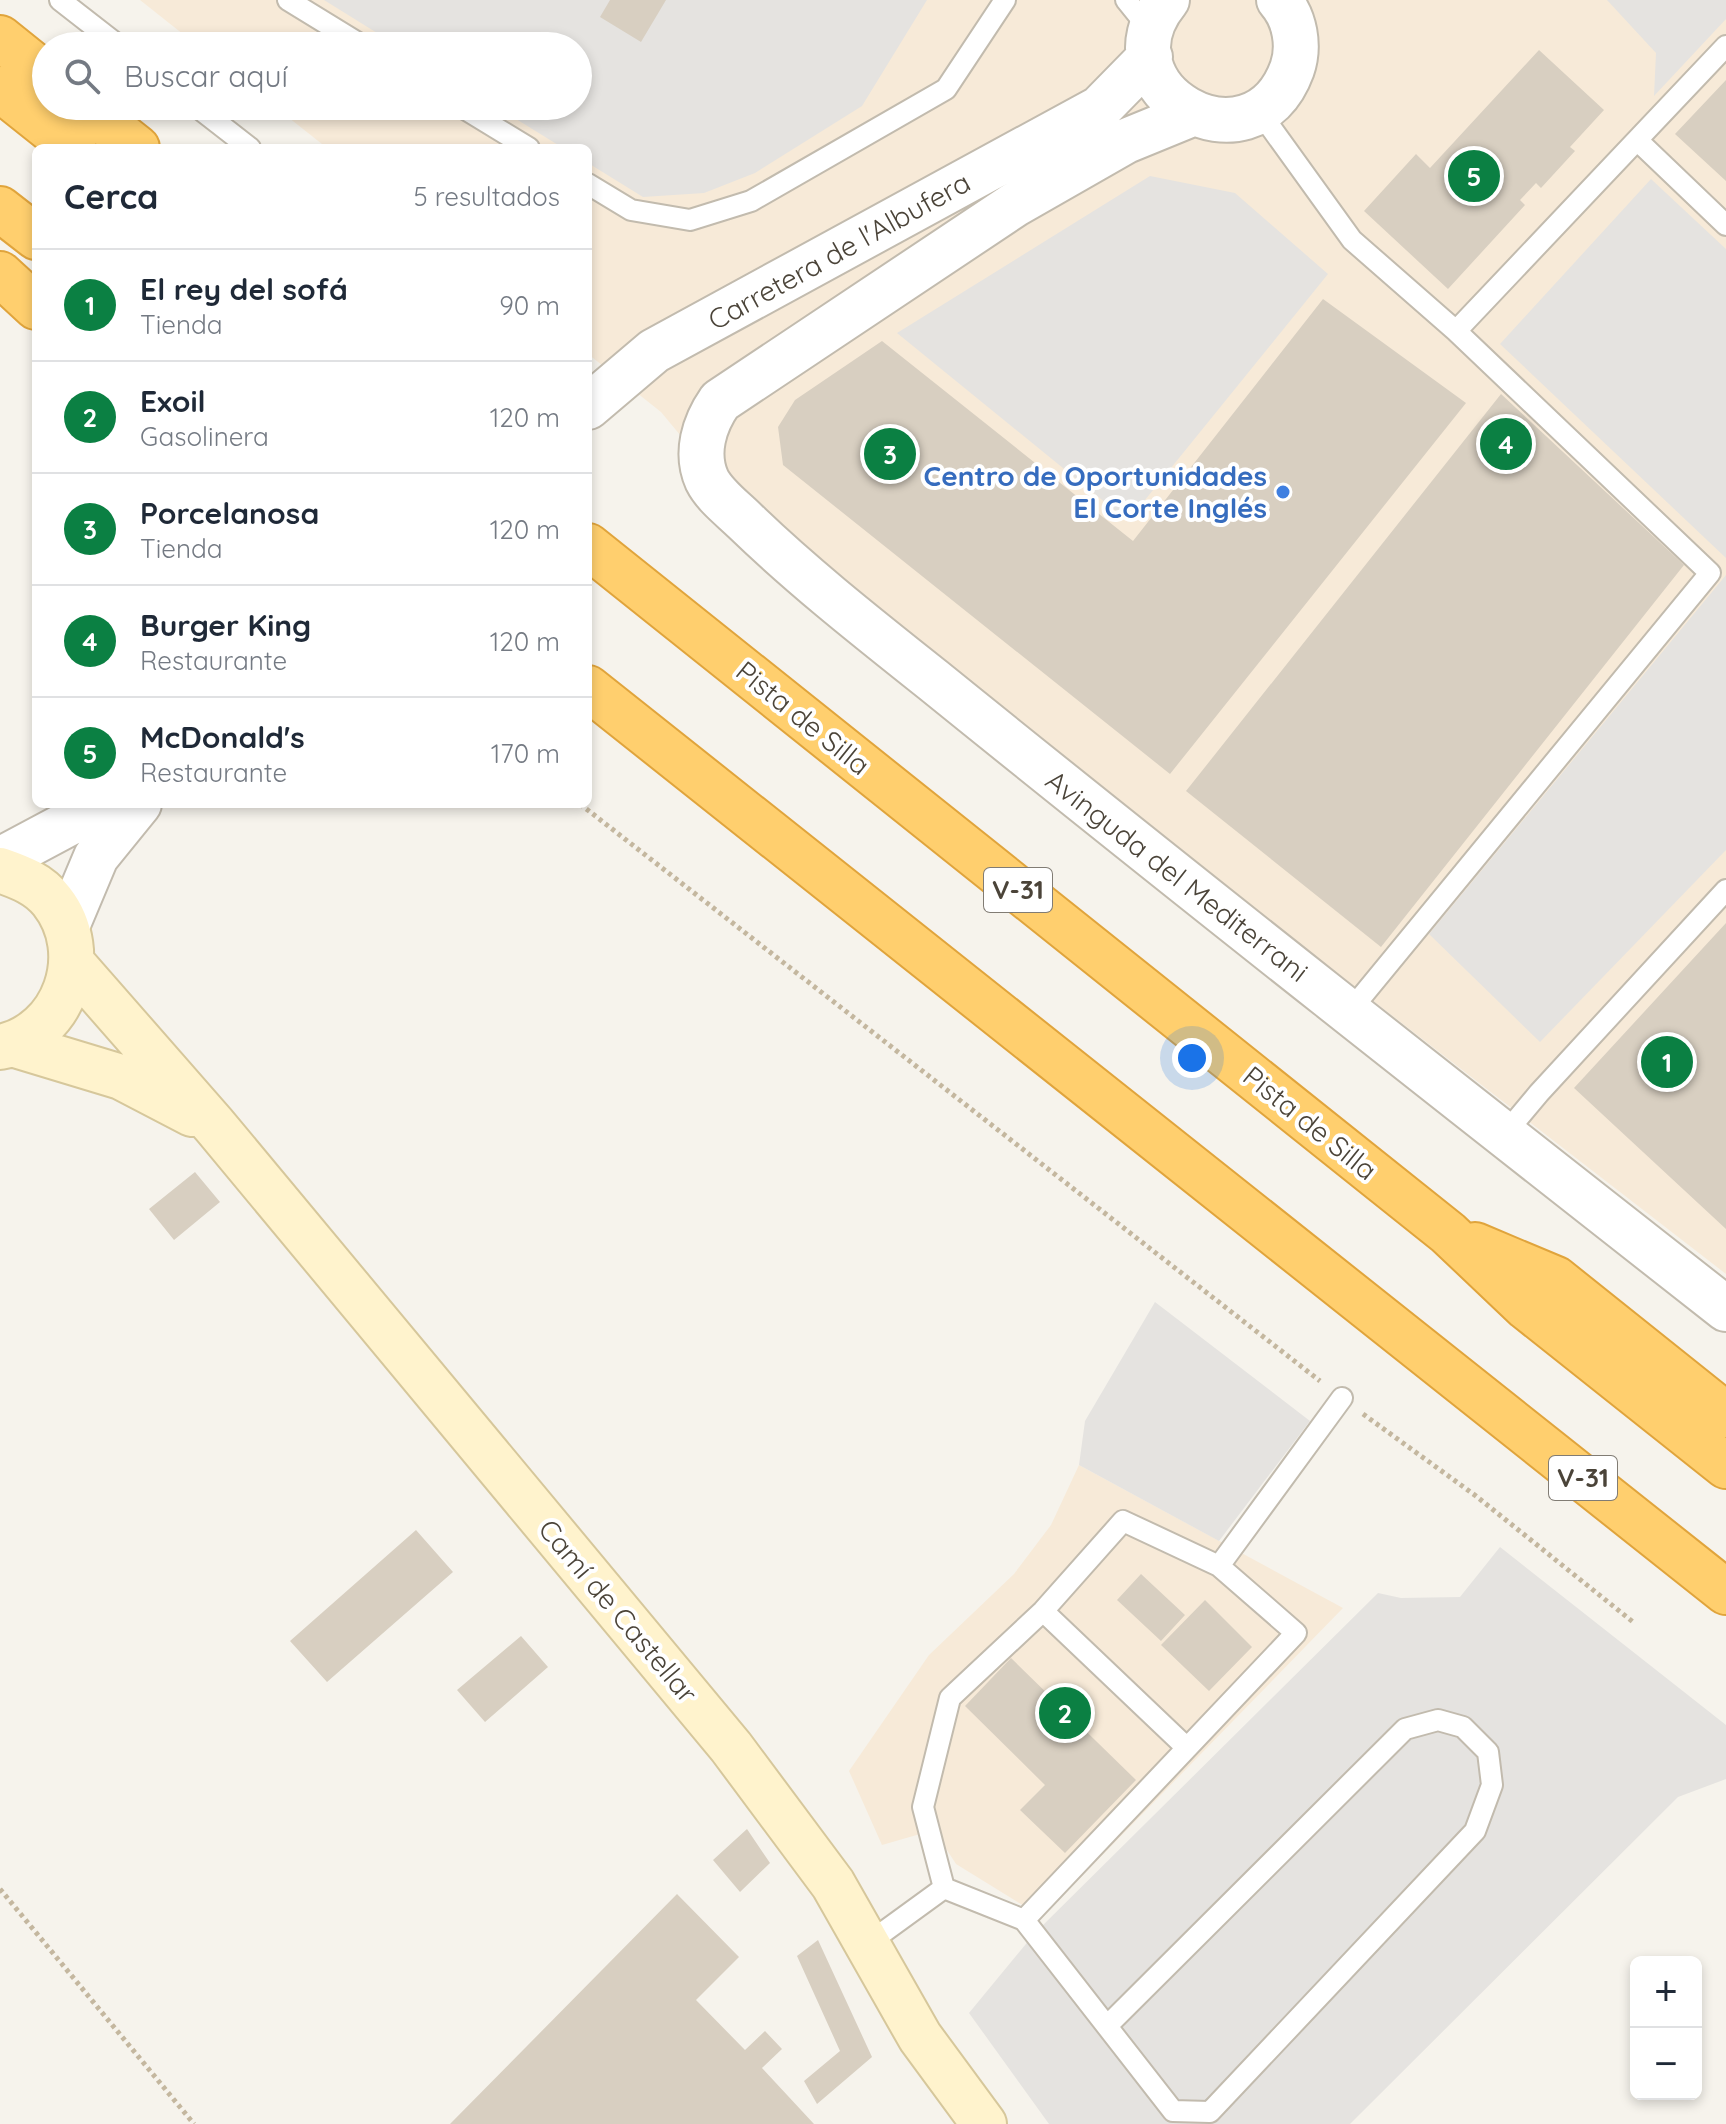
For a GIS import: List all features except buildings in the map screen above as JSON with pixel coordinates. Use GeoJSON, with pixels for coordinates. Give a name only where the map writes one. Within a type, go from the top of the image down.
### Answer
{"type":"FeatureCollection","features":[{"type":"Feature","properties":{"kind":"highway"},"geometry":{"type":"LineString","coordinates":[[0,38],[32,64]]}},
{"type":"Feature","properties":{"kind":"highway"},"geometry":{"type":"LineString","coordinates":[[0,89],[32,115]]}},
{"type":"Feature","properties":{"kind":"highway"},"geometry":{"type":"LineString","coordinates":[[39,120],[69,144]]}},
{"type":"Feature","properties":{"kind":"highway"},"geometry":{"type":"LineString","coordinates":[[102,120],[132,144]]}},
{"type":"Feature","properties":{"kind":"highway"},"geometry":{"type":"LineString","coordinates":[[0,209],[32,234]]}},
{"type":"Feature","properties":{"kind":"highway"},"geometry":{"type":"LineString","coordinates":[[0,274],[32,305]]}},
{"type":"Feature","properties":{"kind":"highway"},"geometry":{"type":"LineString","coordinates":[[0,291],[32,307]]}},
{"type":"Feature","properties":{"kind":"highway","name":"Pista de Silla"},"geometry":{"type":"LineString","coordinates":[[592,549],[1448,1233],[1526,1307],[1726,1466]]}},
{"type":"Feature","properties":{"kind":"highway","name":"V-31"},"geometry":{"type":"LineString","coordinates":[[592,691],[1726,1592]]}},
{"type":"Feature","properties":{"kind":"highway"},"geometry":{"type":"LineString","coordinates":[[1448,1233],[1556,1279],[1726,1415]]}},
{"type":"Feature","properties":{"kind":"main road","name":"Camí de Castellar"},"geometry":{"type":"LineString","coordinates":[[0,870],[29,881],[52,900],[70,945],[214,1125],[731,1747],[833,1884],[920,2037],[984,2124]]}},
{"type":"Feature","properties":{"kind":"main road"},"geometry":{"type":"LineString","coordinates":[[6,1046],[36,1032],[54,1013],[67,990],[70,945]]}},
{"type":"Feature","properties":{"kind":"main road","name":"Camí de Castellar"},"geometry":{"type":"LineString","coordinates":[[6,1046],[121,1077],[214,1125]]}},
{"type":"Feature","properties":{"kind":"street"},"geometry":{"type":"LineString","coordinates":[[1148,22],[1100,108],[1185,110],[1215,120],[1237,119],[1259,111],[1274,99],[1286,83],[1294,65],[1298,8]]}},
{"type":"Feature","properties":{"kind":"street"},"geometry":{"type":"LineString","coordinates":[[1148,22],[1155,76],[1165,92],[1185,110]]}},
{"type":"Feature","properties":{"kind":"street","name":"Carretera de l'Albufera"},"geometry":{"type":"LineString","coordinates":[[592,404],[654,351],[1100,108]]}},
{"type":"Feature","properties":{"kind":"street","name":"Avinguda del Mediterrani"},"geometry":{"type":"LineString","coordinates":[[1185,110],[1014,205],[720,401],[708,418],[700,449],[708,480],[755,531],[884,641],[1726,1309]]}},
{"type":"Feature","properties":{"kind":"street"},"geometry":{"type":"LineString","coordinates":[[0,860],[98,808]]}},
{"type":"Feature","properties":{"kind":"street"},"geometry":{"type":"LineString","coordinates":[[70,945],[96,857],[136,808]]}},
{"type":"Feature","properties":{"kind":"lane"},"geometry":{"type":"LineString","coordinates":[[60,0],[101,32]]}},
{"type":"Feature","properties":{"kind":"lane"},"geometry":{"type":"LineString","coordinates":[[288,0],[340,32]]}},
{"type":"Feature","properties":{"kind":"lane"},"geometry":{"type":"LineString","coordinates":[[592,186],[631,210],[690,220],[751,201],[946,89],[1005,0]]}},
{"type":"Feature","properties":{"kind":"lane"},"geometry":{"type":"LineString","coordinates":[[1456,331],[1726,46]]}},
{"type":"Feature","properties":{"kind":"lane"},"geometry":{"type":"LineString","coordinates":[[1259,111],[1352,240],[1456,331],[1710,573],[1349,1012]]}},
{"type":"Feature","properties":{"kind":"lane"},"geometry":{"type":"LineString","coordinates":[[214,120],[245,144]]}},
{"type":"Feature","properties":{"kind":"lane"},"geometry":{"type":"LineString","coordinates":[[483,120],[522,144]]}},
{"type":"Feature","properties":{"kind":"lane"},"geometry":{"type":"LineString","coordinates":[[1637,140],[1726,225]]}},
{"type":"Feature","properties":{"kind":"lane"},"geometry":{"type":"LineString","coordinates":[[1504,1135],[1726,890]]}},
{"type":"Feature","properties":{"kind":"lane"},"geometry":{"type":"LineString","coordinates":[[1219,1566],[1342,1398]]}},
{"type":"Feature","properties":{"kind":"lane"},"geometry":{"type":"LineString","coordinates":[[944,1888],[923,1807],[950,1698],[1043,1611],[1123,1521],[1219,1566],[1296,1633],[1024,1920]]}},
{"type":"Feature","properties":{"kind":"lane"},"geometry":{"type":"LineString","coordinates":[[1043,1611],[1187,1748]]}},
{"type":"Feature","properties":{"kind":"lane"},"geometry":{"type":"LineString","coordinates":[[944,1888],[1024,1920],[1173,2111],[1210,2112],[1475,1831],[1492,1785],[1488,1752],[1463,1727],[1438,1720],[1405,1729],[1107,2026]]}},
{"type":"Feature","properties":{"kind":"lane"},"geometry":{"type":"LineString","coordinates":[[867,1944],[944,1888]]}},
{"type":"Feature","properties":{"kind":"path"},"geometry":{"type":"LineString","coordinates":[[585,808],[1342,1398],[1476,1496],[1633,1622]]}},
{"type":"Feature","properties":{"kind":"path"},"geometry":{"type":"LineString","coordinates":[[0,1889],[194,2124]]}},
{"type":"Feature","properties":{"kind":"shaded area"},"geometry":{"type":"Polygon","coordinates":[[[140,0],[1726,0],[1726,1274],[749,518],[661,412],[592,357],[592,144],[322,144],[292,120],[592,120],[592,32],[180,32],[140,0]]]}},
{"type":"Feature","properties":{"kind":"shaded area"},"geometry":{"type":"Polygon","coordinates":[[[324,0],[927,0],[862,106],[755,173],[704,193],[643,197],[592,165],[592,144],[557,144],[518,120],[592,120],[592,32],[375,32],[324,0]]]}},
{"type":"Feature","properties":{"kind":"shaded area"},"geometry":{"type":"Polygon","coordinates":[[[1607,0],[1726,0],[1726,19],[1654,96],[1656,53],[1607,0]]]}},
{"type":"Feature","properties":{"kind":"shaded area"},"geometry":{"type":"Polygon","coordinates":[[[1150,176],[1235,193],[1328,274],[1128,521],[897,333],[1150,176]]]}},
{"type":"Feature","properties":{"kind":"shaded area"},"geometry":{"type":"Polygon","coordinates":[[[1651,179],[1726,249],[1726,558],[1500,344],[1651,179]]]}},
{"type":"Feature","properties":{"kind":"shaded area"},"geometry":{"type":"Polygon","coordinates":[[[1726,575],[1726,850],[1540,1042],[1429,934],[1726,575]]]}},
{"type":"Feature","properties":{"kind":"shaded area"},"geometry":{"type":"Polygon","coordinates":[[[1155,1302],[1310,1421],[1219,1541],[1079,1465],[1085,1421],[1155,1302]]]}},
{"type":"Feature","properties":{"kind":"shaded area"},"geometry":{"type":"Polygon","coordinates":[[[1079,1465],[1343,1608],[1042,1917],[956,1864],[934,1830],[882,1845],[849,1771],[929,1655],[1014,1574],[1051,1525],[1079,1465]]]}},
{"type":"Feature","properties":{"kind":"shaded area"},"geometry":{"type":"Polygon","coordinates":[[[1500,1547],[1726,1725],[1726,1779],[1678,1797],[1350,2124],[1049,2124],[969,2013],[1035,1933],[1378,1593],[1401,1598],[1460,1597],[1500,1547]]]}},
{"type":"Feature","properties":{"kind":"place","name":"McDonald's"},"geometry":{"type":"Point","coordinates":[1474,176]}},
{"type":"Feature","properties":{"kind":"place","name":"Burger King"},"geometry":{"type":"Point","coordinates":[1506,444]}},
{"type":"Feature","properties":{"kind":"place","name":"Porcelanosa"},"geometry":{"type":"Point","coordinates":[890,454]}},
{"type":"Feature","properties":{"kind":"place","name":"Centro de Oportunidades El Corte Inglés"},"geometry":{"type":"Point","coordinates":[1283,492]}},
{"type":"Feature","properties":{"kind":"place","name":"El rey del sofá"},"geometry":{"type":"Point","coordinates":[1667,1062]}},
{"type":"Feature","properties":{"kind":"place","name":"Exoil"},"geometry":{"type":"Point","coordinates":[1065,1713]}}]}
